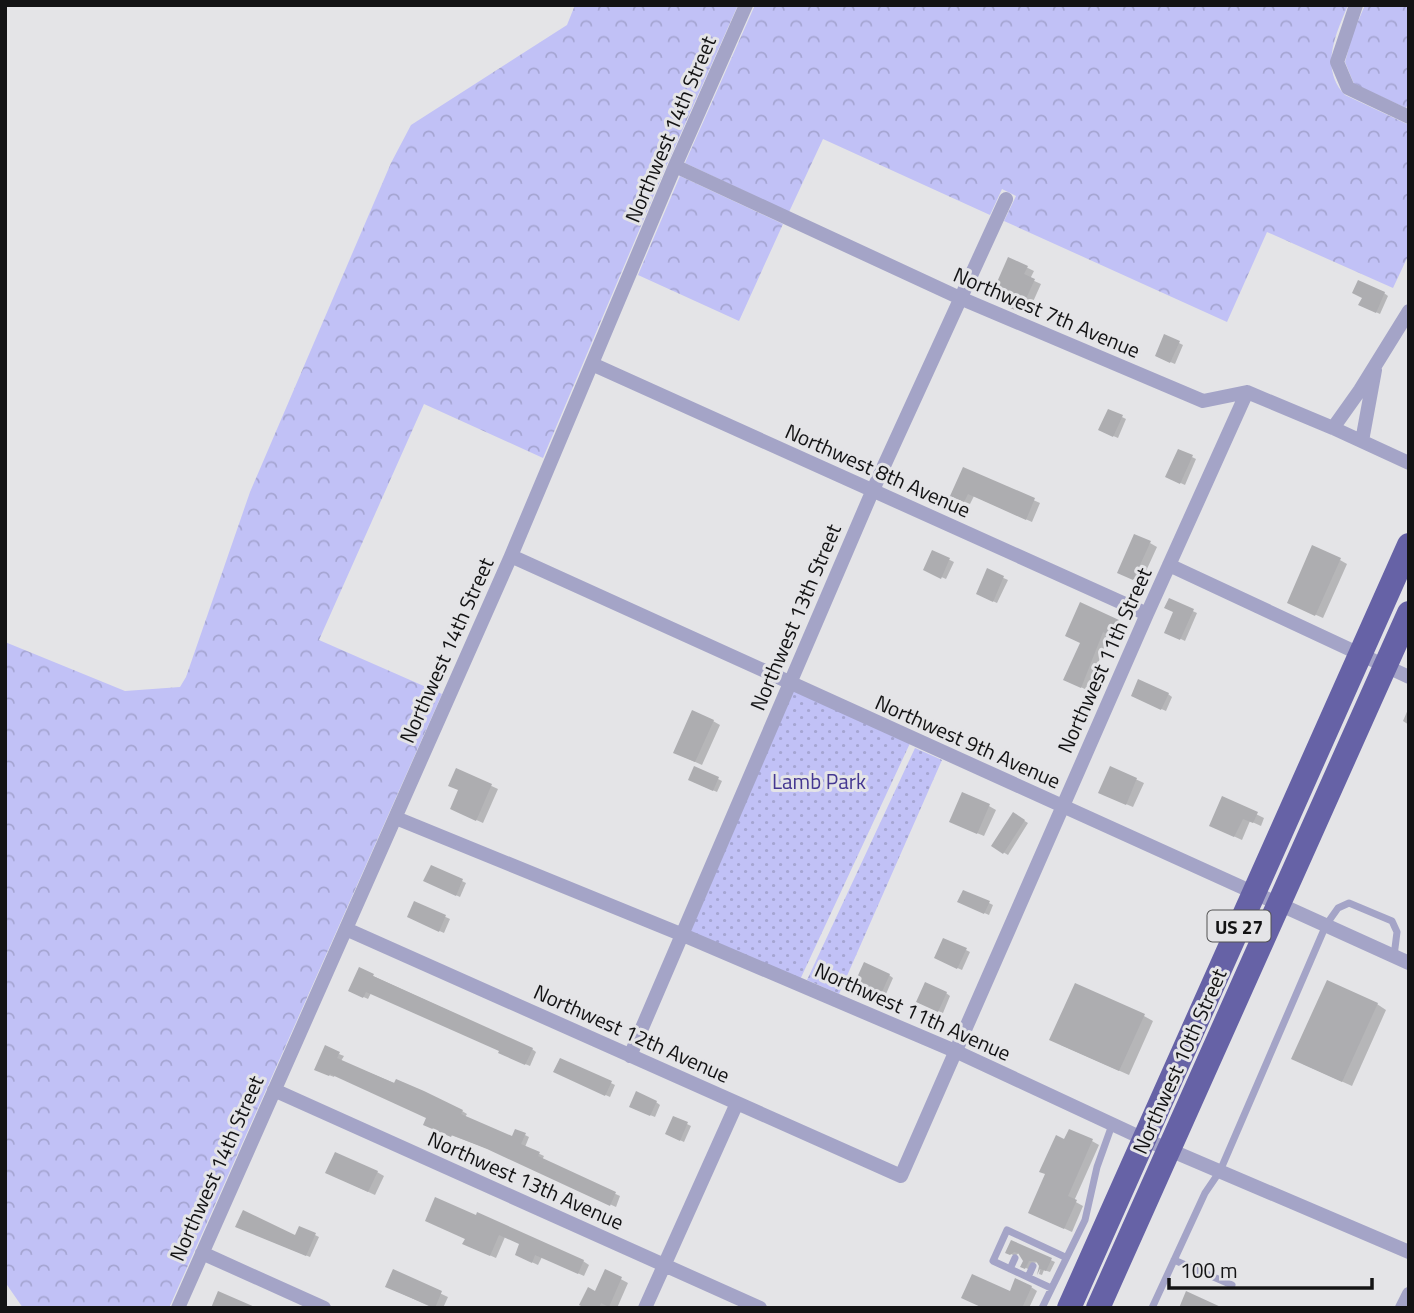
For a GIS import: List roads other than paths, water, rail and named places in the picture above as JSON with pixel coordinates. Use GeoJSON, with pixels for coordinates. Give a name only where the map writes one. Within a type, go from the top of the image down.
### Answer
{"type":"FeatureCollection","features":[{"type":"Feature","properties":{"kind":"highway","name":"Northwest 10th Street"},"geometry":{"type":"LineString","coordinates":[[1069,1308],[1068,1279],[1084,1246],[1114,1207],[1409,545]]}},
{"type":"Feature","properties":{"kind":"highway","name":"Northwest 10th Street"},"geometry":{"type":"LineString","coordinates":[[1098,1308],[1409,613]]}},
{"type":"Feature","properties":{"kind":"street","name":"Northwest 14th Street"},"geometry":{"type":"LineString","coordinates":[[178,1308],[396,818],[746,5]]}},
{"type":"Feature","properties":{"kind":"street"},"geometry":{"type":"LineString","coordinates":[[1356,5],[1337,62],[1348,88],[1409,117]]}},
{"type":"Feature","properties":{"kind":"street","name":"Northwest 7th Avenue"},"geometry":{"type":"LineString","coordinates":[[675,166],[960,298],[1203,401],[1247,392]]}},
{"type":"Feature","properties":{"kind":"street","name":"Northwest 13th Street"},"geometry":{"type":"LineString","coordinates":[[630,1056],[872,492],[1006,199]]}},
{"type":"Feature","properties":{"kind":"street"},"geometry":{"type":"LineString","coordinates":[[1333,428],[1409,311]]}},
{"type":"Feature","properties":{"kind":"street"},"geometry":{"type":"LineString","coordinates":[[1362,441],[1376,363]]}},
{"type":"Feature","properties":{"kind":"street","name":"Northwest 8th Avenue"},"geometry":{"type":"LineString","coordinates":[[592,364],[1147,614]]}},
{"type":"Feature","properties":{"kind":"street"},"geometry":{"type":"LineString","coordinates":[[1247,392],[1409,463]]}},
{"type":"Feature","properties":{"kind":"street","name":"Northwest 11th Street"},"geometry":{"type":"LineString","coordinates":[[901,1176],[1247,392]]}},
{"type":"Feature","properties":{"kind":"street","name":"Northwest 9th Avenue"},"geometry":{"type":"LineString","coordinates":[[510,556],[1409,963]]}},
{"type":"Feature","properties":{"kind":"street"},"geometry":{"type":"LineString","coordinates":[[1170,565],[1409,677]]}},
{"type":"Feature","properties":{"kind":"street","name":"Northwest 11th Avenue"},"geometry":{"type":"LineString","coordinates":[[396,818],[683,935],[955,1051],[1144,1139],[1409,1252]]}},
{"type":"Feature","properties":{"kind":"street","name":"Northwest 12th Avenue"},"geometry":{"type":"LineString","coordinates":[[346,929],[901,1176]]}},
{"type":"Feature","properties":{"kind":"street","name":"Northwest 13th Avenue"},"geometry":{"type":"LineString","coordinates":[[274,1090],[761,1308]]}},
{"type":"Feature","properties":{"kind":"street"},"geometry":{"type":"LineString","coordinates":[[645,1308],[737,1103]]}},
{"type":"Feature","properties":{"kind":"street"},"geometry":{"type":"LineString","coordinates":[[202,1253],[324,1308]]}},
{"type":"Feature","properties":{"kind":"street"},"geometry":{"type":"LineString","coordinates":[[1402,1308],[1409,1294]]}},
{"type":"Feature","properties":{"kind":"lane"},"geometry":{"type":"LineString","coordinates":[[1152,1308],[1205,1193],[1220,1171],[1326,925],[1338,908],[1349,903],[1392,921],[1397,932],[1394,956]]}},
{"type":"Feature","properties":{"kind":"lane"},"geometry":{"type":"LineString","coordinates":[[1051,1288],[993,1261],[1007,1230],[1040,1249],[1065,1256],[1084,1246],[1085,1220],[1097,1167],[1112,1124]]}},
{"type":"Feature","properties":{"kind":"lane"},"geometry":{"type":"LineString","coordinates":[[1091,1197],[1114,1207]]}},
{"type":"Feature","properties":{"kind":"lane"},"geometry":{"type":"LineString","coordinates":[[1042,1308],[1051,1288],[1068,1279],[1065,1256]]}},
{"type":"Feature","properties":{"kind":"lane"},"geometry":{"type":"LineString","coordinates":[[1010,1269],[1015,1258]]}},
{"type":"Feature","properties":{"kind":"lane"},"geometry":{"type":"LineString","coordinates":[[1174,1259],[1232,1285]]}},
{"type":"Feature","properties":{"kind":"lane"},"geometry":{"type":"LineString","coordinates":[[1028,1277],[1033,1266]]}},
{"type":"Feature","properties":{"kind":"park label","name":"Lamb Park"},"geometry":{"type":"Point","coordinates":[819,781]}}]}
